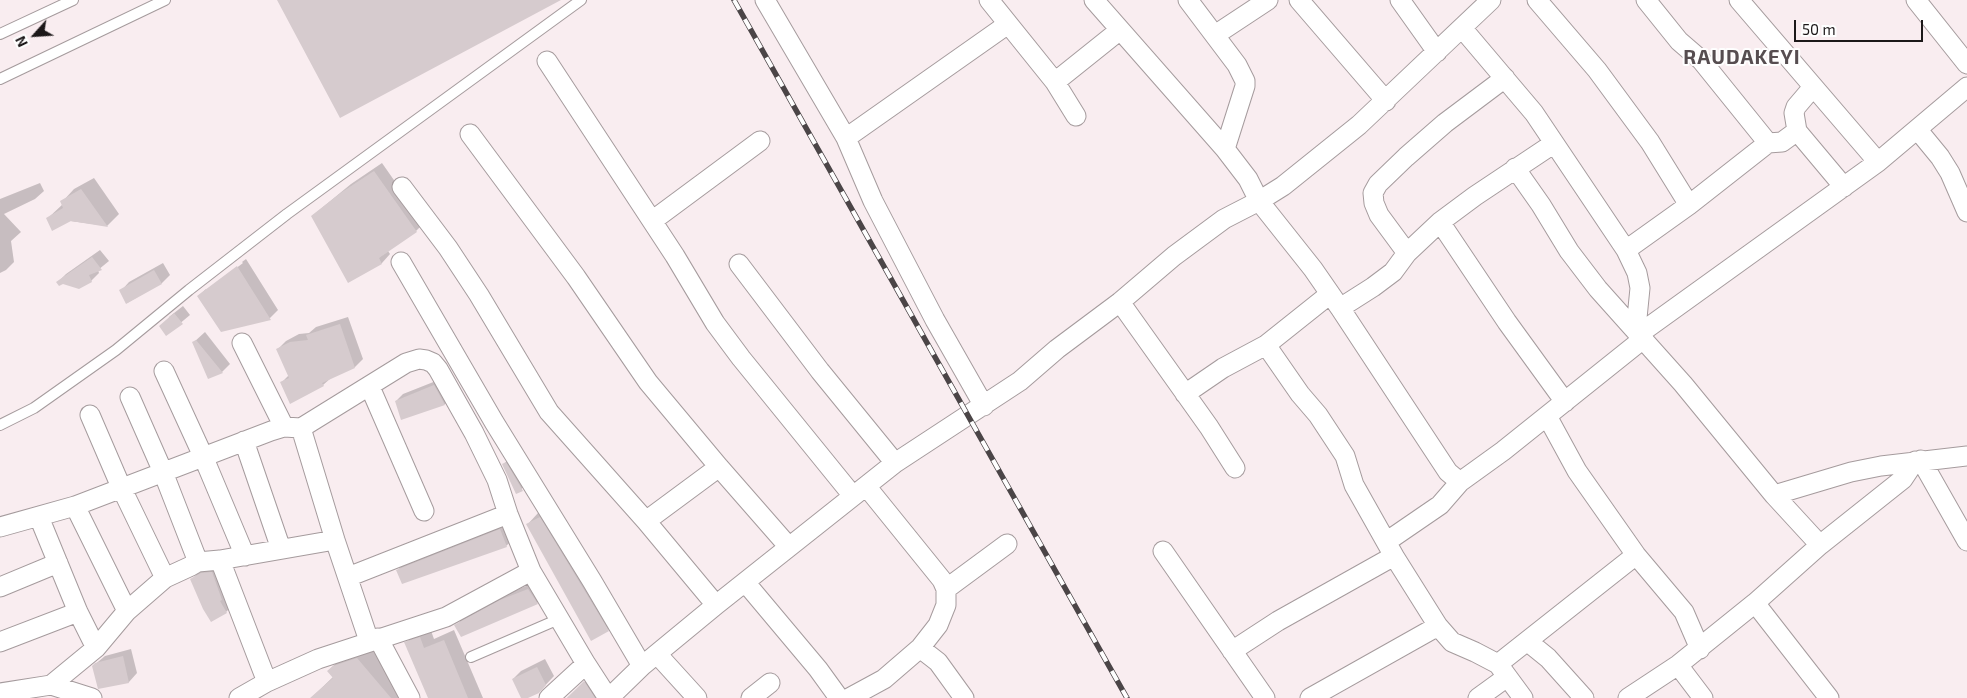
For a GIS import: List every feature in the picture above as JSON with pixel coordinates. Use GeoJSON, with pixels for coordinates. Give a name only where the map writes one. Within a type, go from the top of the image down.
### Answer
{"type":"FeatureCollection","features":[{"type":"Feature","properties":{"kind":"street"},"geometry":{"type":"LineString","coordinates":[[764,0],[846,138],[873,201],[935,320],[984,406]]}},
{"type":"Feature","properties":{"kind":"street"},"geometry":{"type":"LineString","coordinates":[[989,0],[1055,82],[1076,116]]}},
{"type":"Feature","properties":{"kind":"street"},"geometry":{"type":"LineString","coordinates":[[1094,0],[1225,149],[1248,179],[1259,201],[1335,301],[1448,472],[1460,482]]}},
{"type":"Feature","properties":{"kind":"street"},"geometry":{"type":"LineString","coordinates":[[1188,0],[1237,65],[1245,81],[1225,149]]}},
{"type":"Feature","properties":{"kind":"street"},"geometry":{"type":"LineString","coordinates":[[1215,35],[1268,0]]}},
{"type":"Feature","properties":{"kind":"street"},"geometry":{"type":"LineString","coordinates":[[1299,0],[1386,100]]}},
{"type":"Feature","properties":{"kind":"street"},"geometry":{"type":"LineString","coordinates":[[1400,0],[1437,52]]}},
{"type":"Feature","properties":{"kind":"street"},"geometry":{"type":"LineString","coordinates":[[0,527],[75,506],[244,441],[292,428],[370,386],[406,364],[418,359],[433,363],[474,433],[497,480],[508,514],[531,570],[586,664],[609,698],[642,666],[716,605],[895,463],[1020,381],[1057,349],[1120,302],[1174,256],[1224,219],[1283,186],[1359,125],[1491,0]]}},
{"type":"Feature","properties":{"kind":"street"},"geometry":{"type":"LineString","coordinates":[[1537,0],[1597,70],[1650,142],[1689,205]]}},
{"type":"Feature","properties":{"kind":"street"},"geometry":{"type":"LineString","coordinates":[[1646,0],[1679,41],[1701,60],[1768,143]]}},
{"type":"Feature","properties":{"kind":"street"},"geometry":{"type":"LineString","coordinates":[[1739,0],[1878,162]]}},
{"type":"Feature","properties":{"kind":"street"},"geometry":{"type":"LineString","coordinates":[[1916,0],[1967,64]]}},
{"type":"Feature","properties":{"kind":"street"},"geometry":{"type":"LineString","coordinates":[[846,138],[1008,24]]}},
{"type":"Feature","properties":{"kind":"street"},"geometry":{"type":"LineString","coordinates":[[1462,28],[1534,113],[1553,144],[1626,250],[1637,273],[1640,288],[1637,318],[1638,334]]}},
{"type":"Feature","properties":{"kind":"street"},"geometry":{"type":"LineString","coordinates":[[1055,82],[1120,30]]}},
{"type":"Feature","properties":{"kind":"street"},"geometry":{"type":"LineString","coordinates":[[547,61],[652,221],[715,323],[741,358],[859,491],[930,564],[942,580],[946,589],[946,605],[938,625],[920,648],[884,679],[849,698]]}},
{"type":"Feature","properties":{"kind":"street"},"geometry":{"type":"LineString","coordinates":[[1407,253],[1379,215],[1374,203],[1373,193],[1378,184],[1445,123],[1505,78]]}},
{"type":"Feature","properties":{"kind":"street"},"geometry":{"type":"LineString","coordinates":[[1813,87],[1796,107],[1794,113],[1797,131],[1844,187]]}},
{"type":"Feature","properties":{"kind":"street"},"geometry":{"type":"LineString","coordinates":[[1232,650],[1390,549],[1440,505],[1460,482],[1564,402],[1638,334],[1878,162],[1967,87]]}},
{"type":"Feature","properties":{"kind":"street"},"geometry":{"type":"LineString","coordinates":[[1917,129],[1940,157],[1950,173],[1967,212]]}},
{"type":"Feature","properties":{"kind":"street"},"geometry":{"type":"LineString","coordinates":[[1626,250],[1689,205],[1768,143],[1782,142],[1797,131]]}},
{"type":"Feature","properties":{"kind":"street"},"geometry":{"type":"LineString","coordinates":[[470,134],[576,277],[648,382],[719,468],[789,547]]}},
{"type":"Feature","properties":{"kind":"street"},"geometry":{"type":"LineString","coordinates":[[652,221],[760,141]]}},
{"type":"Feature","properties":{"kind":"street"},"geometry":{"type":"LineString","coordinates":[[1185,394],[1223,368],[1266,345],[1335,301],[1373,287],[1393,272],[1407,253],[1440,222],[1515,168],[1553,144]]}},
{"type":"Feature","properties":{"kind":"street"},"geometry":{"type":"LineString","coordinates":[[1515,168],[1569,250],[1598,289],[1684,384],[1774,495],[1820,545]]}},
{"type":"Feature","properties":{"kind":"street"},"geometry":{"type":"LineString","coordinates":[[402,187],[443,240],[479,295],[549,412],[646,521],[716,605]]}},
{"type":"Feature","properties":{"kind":"street"},"geometry":{"type":"LineString","coordinates":[[1440,222],[1507,322],[1564,402]]}},
{"type":"Feature","properties":{"kind":"street"},"geometry":{"type":"LineString","coordinates":[[401,262],[494,422],[642,666]]}},
{"type":"Feature","properties":{"kind":"street"},"geometry":{"type":"LineString","coordinates":[[740,264],[820,371],[895,463]]}},
{"type":"Feature","properties":{"kind":"street"},"geometry":{"type":"LineString","coordinates":[[1120,302],[1209,427],[1235,468]]}},
{"type":"Feature","properties":{"kind":"street"},"geometry":{"type":"LineString","coordinates":[[242,343],[292,428],[373,639],[410,698]]}},
{"type":"Feature","properties":{"kind":"street"},"geometry":{"type":"LineString","coordinates":[[1266,345],[1300,394],[1318,415],[1344,456],[1354,485],[1390,549],[1438,626],[1452,642],[1475,652],[1502,671],[1523,698]]}},
{"type":"Feature","properties":{"kind":"street"},"geometry":{"type":"LineString","coordinates":[[164,371],[203,456],[244,556]]}},
{"type":"Feature","properties":{"kind":"street"},"geometry":{"type":"LineString","coordinates":[[370,386],[424,511]]}},
{"type":"Feature","properties":{"kind":"street"},"geometry":{"type":"LineString","coordinates":[[130,398],[163,472],[198,562]]}},
{"type":"Feature","properties":{"kind":"street"},"geometry":{"type":"LineString","coordinates":[[90,416],[121,487],[165,578]]}},
{"type":"Feature","properties":{"kind":"street"},"geometry":{"type":"LineString","coordinates":[[1547,416],[1577,471],[1636,555],[1684,612],[1700,649]]}},
{"type":"Feature","properties":{"kind":"street"},"geometry":{"type":"LineString","coordinates":[[244,441],[281,549]]}},
{"type":"Feature","properties":{"kind":"street"},"geometry":{"type":"LineString","coordinates":[[1774,495],[1851,472],[1918,461],[1967,456]]}},
{"type":"Feature","properties":{"kind":"street"},"geometry":{"type":"LineString","coordinates":[[1918,461],[1967,541]]}},
{"type":"Feature","properties":{"kind":"street"},"geometry":{"type":"LineString","coordinates":[[1628,698],[1700,649],[1820,545],[1903,478],[1918,461]]}},
{"type":"Feature","properties":{"kind":"street"},"geometry":{"type":"LineString","coordinates":[[646,521],[719,468]]}},
{"type":"Feature","properties":{"kind":"street"},"geometry":{"type":"LineString","coordinates":[[75,506],[127,611]]}},
{"type":"Feature","properties":{"kind":"street"},"geometry":{"type":"LineString","coordinates":[[348,577],[508,514]]}},
{"type":"Feature","properties":{"kind":"street"},"geometry":{"type":"LineString","coordinates":[[39,517],[78,612],[96,648]]}},
{"type":"Feature","properties":{"kind":"street"},"geometry":{"type":"LineString","coordinates":[[7,694],[51,685],[96,648],[127,611],[165,578],[198,562],[220,560],[335,540]]}},
{"type":"Feature","properties":{"kind":"street"},"geometry":{"type":"LineString","coordinates":[[946,589],[1007,544]]}},
{"type":"Feature","properties":{"kind":"street"},"geometry":{"type":"LineString","coordinates":[[1163,551],[1265,698]]}},
{"type":"Feature","properties":{"kind":"street"},"geometry":{"type":"LineString","coordinates":[[1478,698],[1527,641],[1636,555]]}},
{"type":"Feature","properties":{"kind":"street"},"geometry":{"type":"LineString","coordinates":[[220,560],[267,682]]}},
{"type":"Feature","properties":{"kind":"street"},"geometry":{"type":"LineString","coordinates":[[0,587],[58,564]]}},
{"type":"Feature","properties":{"kind":"street"},"geometry":{"type":"LineString","coordinates":[[239,698],[267,682],[318,659],[373,639],[446,617],[531,570]]}},
{"type":"Feature","properties":{"kind":"street"},"geometry":{"type":"LineString","coordinates":[[745,582],[818,669],[839,698]]}},
{"type":"Feature","properties":{"kind":"street"},"geometry":{"type":"LineString","coordinates":[[1755,603],[1829,698]]}},
{"type":"Feature","properties":{"kind":"street"},"geometry":{"type":"LineString","coordinates":[[0,642],[78,612]]}},
{"type":"Feature","properties":{"kind":"street"},"geometry":{"type":"LineString","coordinates":[[1310,698],[1438,626]]}},
{"type":"Feature","properties":{"kind":"street"},"geometry":{"type":"LineString","coordinates":[[1527,641],[1548,658],[1584,698]]}},
{"type":"Feature","properties":{"kind":"street"},"geometry":{"type":"LineString","coordinates":[[920,648],[938,662],[964,698]]}},
{"type":"Feature","properties":{"kind":"street"},"geometry":{"type":"LineString","coordinates":[[657,654],[696,698]]}},
{"type":"Feature","properties":{"kind":"street"},"geometry":{"type":"LineString","coordinates":[[549,698],[586,664]]}},
{"type":"Feature","properties":{"kind":"street"},"geometry":{"type":"LineString","coordinates":[[1678,665],[1703,698]]}},
{"type":"Feature","properties":{"kind":"street"},"geometry":{"type":"LineString","coordinates":[[752,698],[770,682]]}},
{"type":"Feature","properties":{"kind":"street"},"geometry":{"type":"LineString","coordinates":[[51,685],[92,698]]}},
{"type":"Feature","properties":{"kind":"lane"},"geometry":{"type":"LineString","coordinates":[[0,34],[73,0]]}},
{"type":"Feature","properties":{"kind":"lane"},"geometry":{"type":"LineString","coordinates":[[0,79],[165,0]]}},
{"type":"Feature","properties":{"kind":"lane"},"geometry":{"type":"LineString","coordinates":[[0,425],[34,408],[116,350],[188,290],[287,214],[581,0]]}},
{"type":"Feature","properties":{"kind":"lane"},"geometry":{"type":"LineString","coordinates":[[471,657],[559,618]]}},
{"type":"Feature","properties":{"kind":"building"},"geometry":{"type":"Polygon","coordinates":[[[277,0],[561,0],[340,118],[277,0]]]}},
{"type":"Feature","properties":{"kind":"building"},"geometry":{"type":"Polygon","coordinates":[[[374,171],[417,232],[379,258],[382,264],[348,283],[311,216],[342,192],[374,171]]]}},
{"type":"Feature","properties":{"kind":"building"},"geometry":{"type":"Polygon","coordinates":[[[81,189],[108,227],[71,221],[52,231],[46,218],[63,208],[60,201],[81,189]]]}},
{"type":"Feature","properties":{"kind":"building"},"geometry":{"type":"Polygon","coordinates":[[[92,257],[102,270],[89,275],[92,282],[79,289],[63,284],[59,286],[56,282],[92,257]]]}},
{"type":"Feature","properties":{"kind":"building"},"geometry":{"type":"Polygon","coordinates":[[[237,266],[271,320],[221,332],[197,296],[237,266]]]}},
{"type":"Feature","properties":{"kind":"building"},"geometry":{"type":"Polygon","coordinates":[[[154,270],[162,284],[126,304],[119,290],[154,270]]]}},
{"type":"Feature","properties":{"kind":"building"},"geometry":{"type":"Polygon","coordinates":[[[174,313],[183,324],[166,336],[159,326],[174,313]]]}},
{"type":"Feature","properties":{"kind":"building"},"geometry":{"type":"Polygon","coordinates":[[[340,324],[355,368],[322,383],[324,386],[290,404],[280,382],[289,378],[276,349],[290,342],[308,340],[306,335],[340,324]]]}},
{"type":"Feature","properties":{"kind":"building"},"geometry":{"type":"Polygon","coordinates":[[[196,340],[223,373],[208,379],[192,342],[196,340]]]}},
{"type":"Feature","properties":{"kind":"building"},"geometry":{"type":"Polygon","coordinates":[[[434,385],[445,405],[401,420],[395,401],[434,385]]]}},
{"type":"Feature","properties":{"kind":"building"},"geometry":{"type":"Polygon","coordinates":[[[506,462],[523,491],[516,494],[502,464],[506,462]]]}},
{"type":"Feature","properties":{"kind":"building"},"geometry":{"type":"Polygon","coordinates":[[[540,517],[609,631],[591,641],[526,524],[540,517]]]}},
{"type":"Feature","properties":{"kind":"building"},"geometry":{"type":"Polygon","coordinates":[[[500,529],[507,547],[402,584],[396,570],[500,529]]]}},
{"type":"Feature","properties":{"kind":"building"},"geometry":{"type":"Polygon","coordinates":[[[212,572],[222,600],[220,601],[227,613],[211,622],[190,579],[201,573],[212,572]]]}},
{"type":"Feature","properties":{"kind":"building"},"geometry":{"type":"Polygon","coordinates":[[[528,589],[538,604],[461,637],[454,625],[500,600],[528,589]]]}},
{"type":"Feature","properties":{"kind":"building"},"geometry":{"type":"Polygon","coordinates":[[[420,637],[424,648],[444,640],[468,698],[428,698],[404,642],[420,637]]]}},
{"type":"Feature","properties":{"kind":"building"},"geometry":{"type":"Polygon","coordinates":[[[123,656],[129,683],[98,689],[92,666],[95,663],[123,656]]]}},
{"type":"Feature","properties":{"kind":"building"},"geometry":{"type":"Polygon","coordinates":[[[357,658],[391,698],[310,698],[333,678],[327,671],[333,666],[357,658]]]}},
{"type":"Feature","properties":{"kind":"building"},"geometry":{"type":"Polygon","coordinates":[[[537,667],[546,685],[539,693],[528,698],[521,698],[512,679],[537,667]]]}},
{"type":"Feature","properties":{"kind":"building"},"geometry":{"type":"Polygon","coordinates":[[[584,681],[595,698],[567,698],[584,681]]]}},
{"type":"Feature","properties":{"kind":"railway"},"geometry":{"type":"LineString","coordinates":[[734,0],[1127,698]]}},
{"type":"Feature","properties":{"kind":"district","name":"RAUDAKEYI"},"geometry":{"type":"Point","coordinates":[1742,57]}}]}
